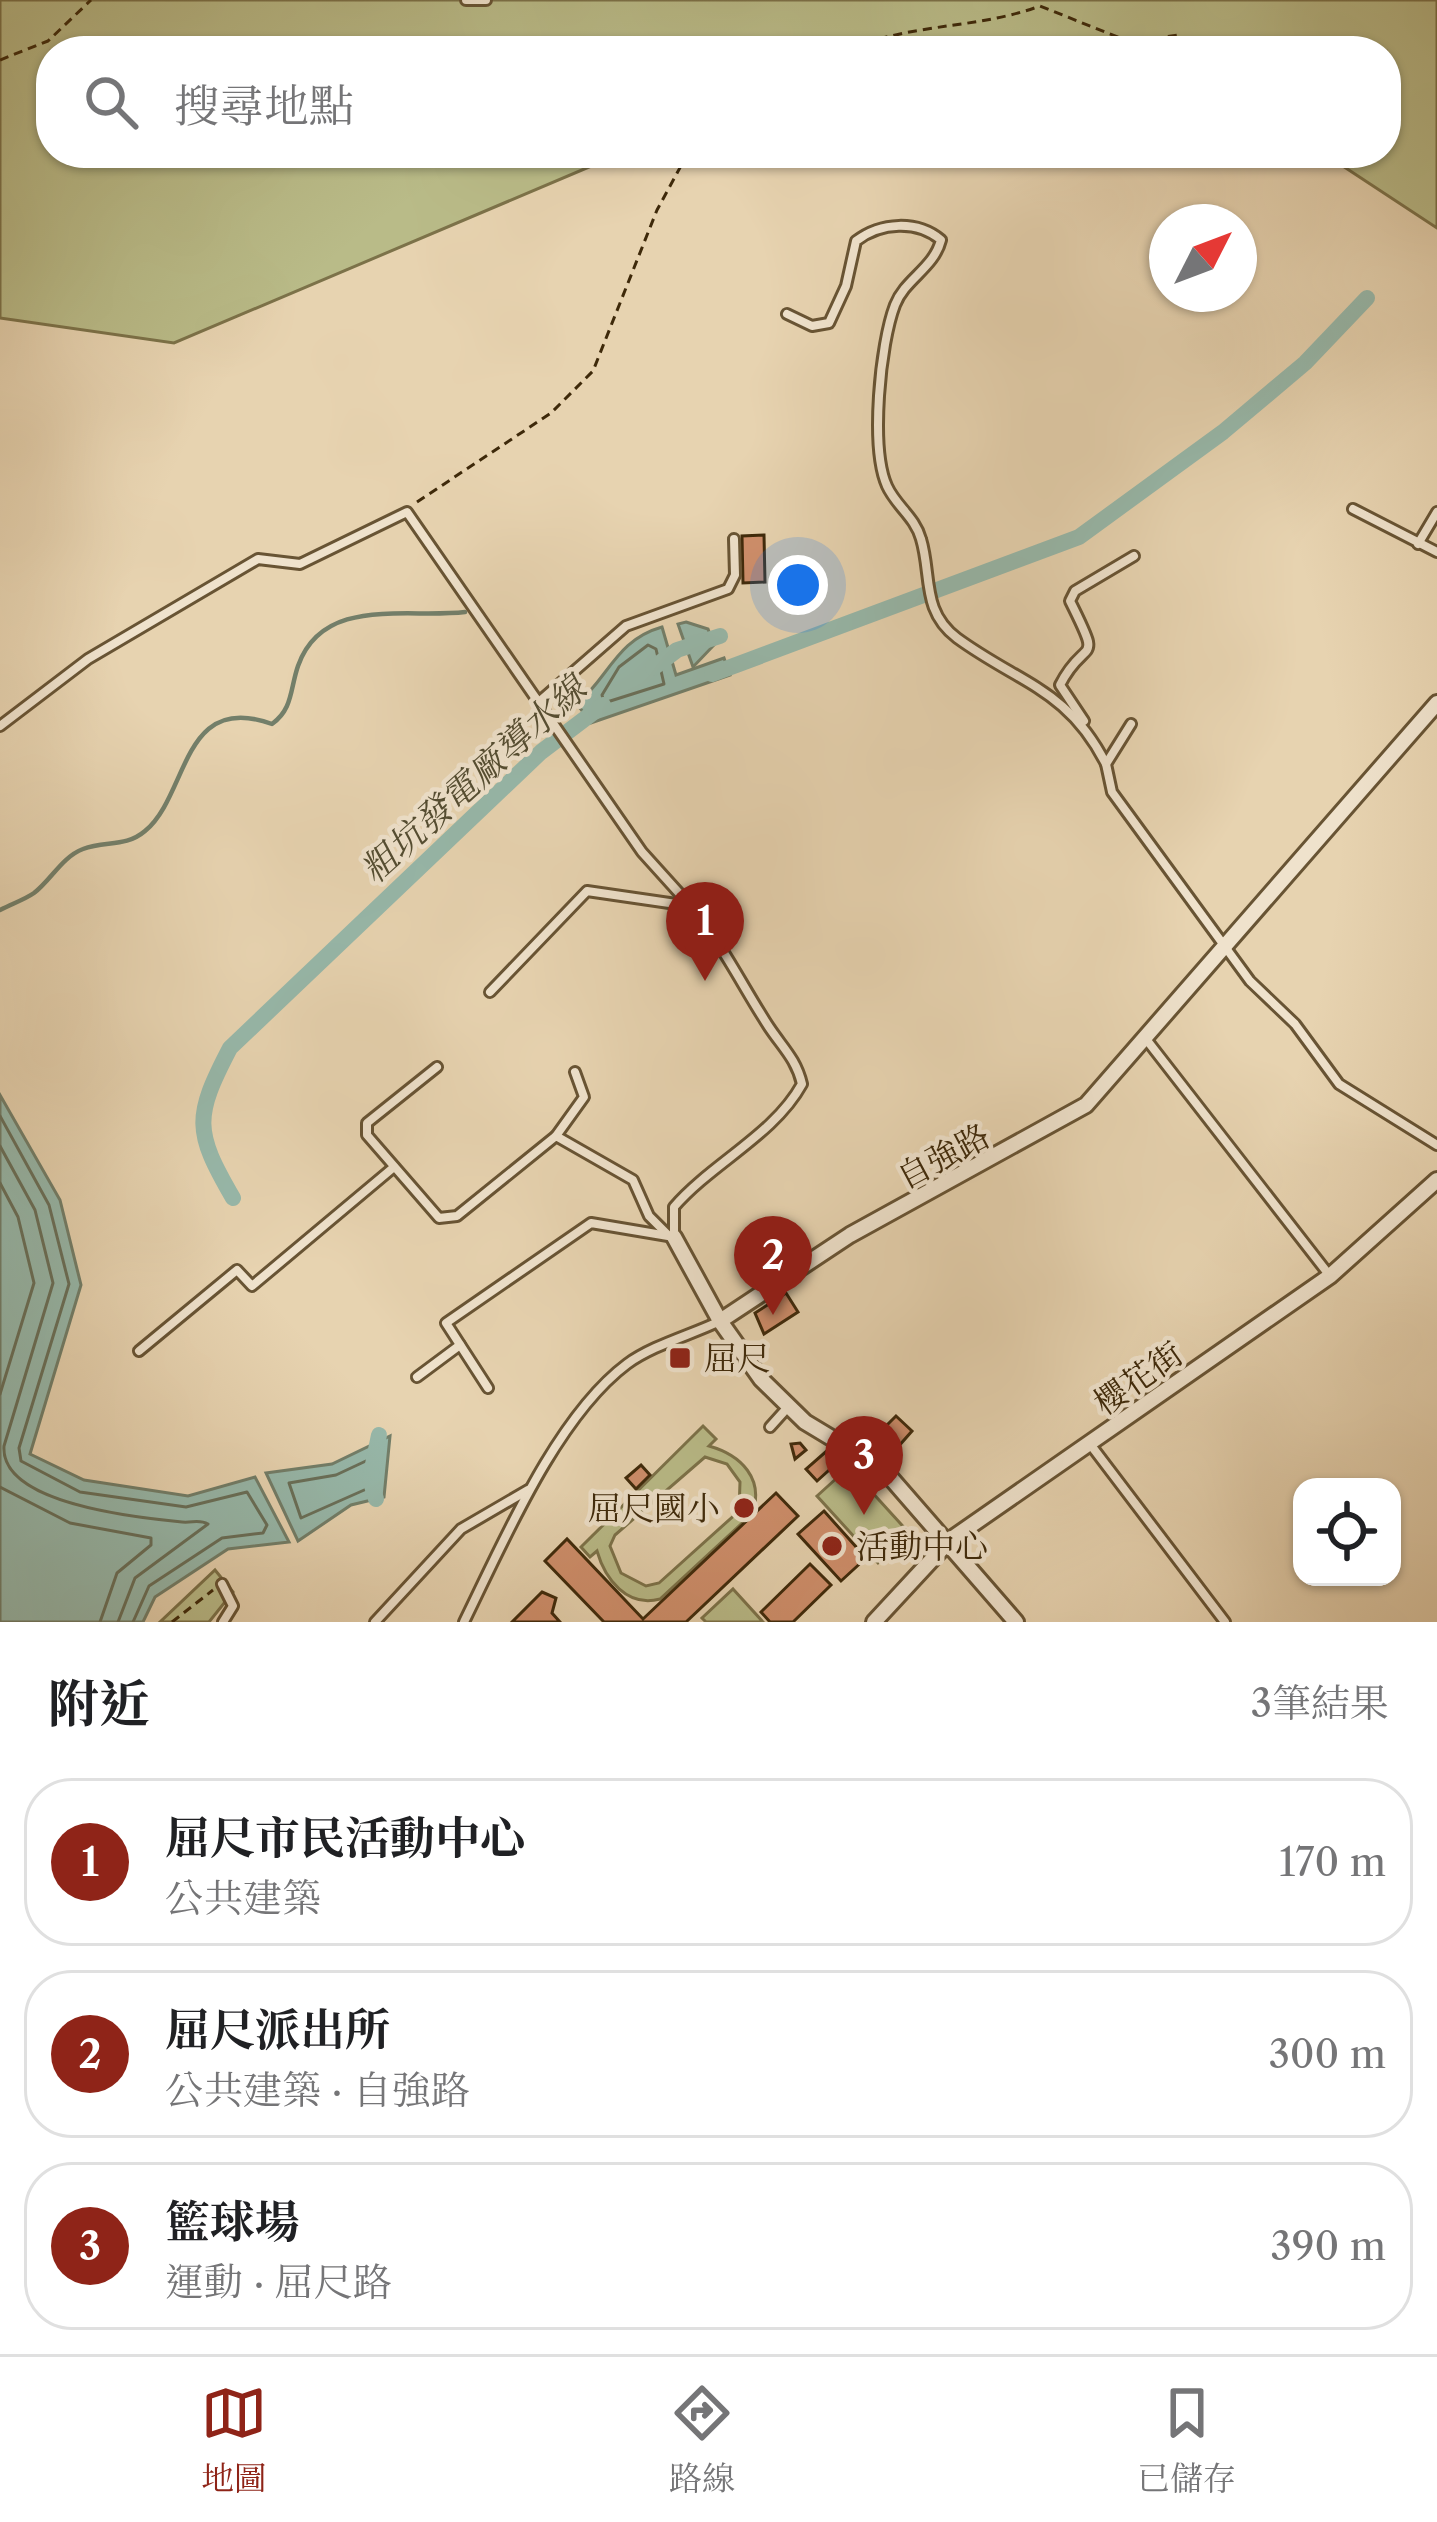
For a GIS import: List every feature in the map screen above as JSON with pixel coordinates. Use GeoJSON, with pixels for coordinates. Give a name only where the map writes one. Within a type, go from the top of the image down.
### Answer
{"type":"FeatureCollection","features":[{"type":"Feature","properties":{"kind":"street","name":"自強路"},"geometry":{"type":"LineString","coordinates":[[720,1322],[850,1235],[1055,1127],[1086,1105],[1437,703]]}},
{"type":"Feature","properties":{"kind":"street","name":"櫻花街"},"geometry":{"type":"LineString","coordinates":[[874,1622],[950,1540],[1330,1276],[1437,1180]]}},
{"type":"Feature","properties":{"kind":"street"},"geometry":{"type":"LineString","coordinates":[[671,1237],[720,1322],[788,1408],[883,1469],[950,1540],[1016,1622]]}},
{"type":"Feature","properties":{"kind":"lane"},"geometry":{"type":"LineString","coordinates":[[466,0],[486,0]]}},
{"type":"Feature","properties":{"kind":"lane"},"geometry":{"type":"LineString","coordinates":[[787,314],[812,326],[829,323],[846,286],[856,241],[870,230],[904,225],[928,229],[941,240],[937,256],[906,287],[892,315],[885,344],[881,468],[888,488],[915,522],[932,608],[949,632],[998,668],[1054,695],[1088,728]]}},
{"type":"Feature","properties":{"kind":"lane"},"geometry":{"type":"LineString","coordinates":[[1353,509],[1437,552]]}},
{"type":"Feature","properties":{"kind":"lane"},"geometry":{"type":"LineString","coordinates":[[0,726],[88,659],[258,559],[300,565],[407,512],[642,852],[727,949],[770,1028],[796,1060],[802,1084],[791,1104],[700,1178],[674,1207],[671,1237]]}},
{"type":"Feature","properties":{"kind":"lane"},"geometry":{"type":"LineString","coordinates":[[1418,544],[1437,512]]}},
{"type":"Feature","properties":{"kind":"lane"},"geometry":{"type":"LineString","coordinates":[[540,701],[626,626],[728,589],[735,575],[734,539]]}},
{"type":"Feature","properties":{"kind":"lane"},"geometry":{"type":"LineString","coordinates":[[1133,556],[1075,591],[1070,602],[1090,641],[1089,654],[1060,685],[1106,764],[1112,792],[1225,945],[1340,1084],[1437,1145]]}},
{"type":"Feature","properties":{"kind":"lane"},"geometry":{"type":"LineString","coordinates":[[1106,764],[1131,724]]}},
{"type":"Feature","properties":{"kind":"lane"},"geometry":{"type":"LineString","coordinates":[[490,992],[587,891],[690,906]]}},
{"type":"Feature","properties":{"kind":"lane"},"geometry":{"type":"LineString","coordinates":[[1145,1038],[1330,1276]]}},
{"type":"Feature","properties":{"kind":"lane"},"geometry":{"type":"LineString","coordinates":[[437,1067],[367,1123],[367,1136],[439,1218],[457,1216],[556,1136],[584,1096],[574,1072]]}},
{"type":"Feature","properties":{"kind":"lane"},"geometry":{"type":"LineString","coordinates":[[556,1136],[633,1180],[649,1216],[671,1237]]}},
{"type":"Feature","properties":{"kind":"lane"},"geometry":{"type":"LineString","coordinates":[[139,1351],[237,1270],[252,1286],[394,1167]]}},
{"type":"Feature","properties":{"kind":"lane"},"geometry":{"type":"LineString","coordinates":[[488,1388],[446,1323],[591,1223],[671,1237]]}},
{"type":"Feature","properties":{"kind":"lane","name":"自強路"},"geometry":{"type":"LineString","coordinates":[[464,1622],[530,1490],[600,1390],[629,1363],[720,1322]]}},
{"type":"Feature","properties":{"kind":"lane"},"geometry":{"type":"LineString","coordinates":[[417,1377],[460,1345]]}},
{"type":"Feature","properties":{"kind":"lane"},"geometry":{"type":"LineString","coordinates":[[770,1427],[788,1408]]}},
{"type":"Feature","properties":{"kind":"lane"},"geometry":{"type":"LineString","coordinates":[[1090,1444],[1226,1622]]}},
{"type":"Feature","properties":{"kind":"lane"},"geometry":{"type":"LineString","coordinates":[[375,1622],[461,1529],[497,1504],[530,1490]]}},
{"type":"Feature","properties":{"kind":"lane"},"geometry":{"type":"LineString","coordinates":[[222,1584],[233,1606],[223,1622]]}},
{"type":"Feature","properties":{"kind":"path"},"geometry":{"type":"LineString","coordinates":[[52,36],[91,0]]}},
{"type":"Feature","properties":{"kind":"path"},"geometry":{"type":"LineString","coordinates":[[898,36],[994,23],[1040,7],[1115,36]]}},
{"type":"Feature","properties":{"kind":"path"},"geometry":{"type":"LineString","coordinates":[[1172,36],[1179,35]]}},
{"type":"Feature","properties":{"kind":"path"},"geometry":{"type":"LineString","coordinates":[[0,60],[36,45]]}},
{"type":"Feature","properties":{"kind":"path"},"geometry":{"type":"LineString","coordinates":[[407,512],[427,492],[551,413],[593,371],[657,210],[680,168]]}},
{"type":"Feature","properties":{"kind":"path"},"geometry":{"type":"LineString","coordinates":[[172,1622],[222,1584]]}},
{"type":"Feature","properties":{"kind":"green space"},"geometry":{"type":"Polygon","coordinates":[[[0,0],[1437,0],[1437,228],[1346,168],[1401,168],[1401,36],[36,36],[36,168],[587,168],[174,343],[0,318],[0,0]]]}},
{"type":"Feature","properties":{"kind":"green space"},"geometry":{"type":"Polygon","coordinates":[[[703,1426],[716,1439],[709,1446],[740,1462],[753,1479],[752,1514],[660,1599],[628,1595],[612,1581],[597,1551],[590,1557],[581,1547],[703,1426]],[[705,1457],[615,1535],[610,1546],[621,1573],[646,1586],[659,1583],[739,1511],[740,1482],[727,1464],[705,1457]]]}},
{"type":"Feature","properties":{"kind":"green space"},"geometry":{"type":"Polygon","coordinates":[[[849,1467],[910,1534],[878,1563],[817,1496],[849,1467]]]}},
{"type":"Feature","properties":{"kind":"green space"},"geometry":{"type":"Polygon","coordinates":[[[215,1570],[233,1592],[209,1622],[160,1622],[215,1570]]]}},
{"type":"Feature","properties":{"kind":"green space"},"geometry":{"type":"Polygon","coordinates":[[[733,1589],[763,1622],[706,1622],[702,1618],[733,1589]]]}},
{"type":"Feature","properties":{"kind":"water"},"geometry":{"type":"Polygon","coordinates":[[[678,624],[708,629],[714,645],[693,667],[678,624]]]}},
{"type":"Feature","properties":{"kind":"water"},"geometry":{"type":"Polygon","coordinates":[[[662,627],[676,675],[724,658],[730,675],[591,723],[577,704],[623,650],[662,627]]]}},
{"type":"Feature","properties":{"kind":"water"},"geometry":{"type":"Polygon","coordinates":[[[0,1095],[60,1200],[81,1285],[30,1454],[84,1480],[188,1496],[255,1477],[289,1542],[228,1549],[155,1597],[143,1622],[0,1622],[0,1095]]]}},
{"type":"Feature","properties":{"kind":"water"},"geometry":{"type":"Polygon","coordinates":[[[390,1436],[384,1497],[351,1505],[298,1541],[266,1473],[332,1464],[390,1436]]]}},
{"type":"Feature","properties":{"kind":"building"},"geometry":{"type":"Polygon","coordinates":[[[764,535],[765,582],[743,583],[742,536],[764,535]]]}},
{"type":"Feature","properties":{"kind":"building"},"geometry":{"type":"Polygon","coordinates":[[[786,1293],[798,1312],[764,1334],[755,1313],[786,1293]]]}},
{"type":"Feature","properties":{"kind":"building"},"geometry":{"type":"Polygon","coordinates":[[[896,1416],[912,1431],[897,1448],[880,1432],[896,1416]]]}},
{"type":"Feature","properties":{"kind":"building"},"geometry":{"type":"Polygon","coordinates":[[[800,1443],[806,1450],[795,1459],[791,1444],[800,1443]]]}},
{"type":"Feature","properties":{"kind":"building"},"geometry":{"type":"Polygon","coordinates":[[[829,1449],[839,1461],[817,1481],[806,1469],[829,1449]]]}},
{"type":"Feature","properties":{"kind":"building"},"geometry":{"type":"Polygon","coordinates":[[[641,1465],[650,1475],[636,1489],[626,1478],[641,1465]]]}},
{"type":"Feature","properties":{"kind":"building"},"geometry":{"type":"Polygon","coordinates":[[[776,1493],[798,1516],[686,1622],[604,1622],[545,1561],[567,1539],[643,1619],[776,1493]]]}},
{"type":"Feature","properties":{"kind":"building","name":"活動中心"},"geometry":{"type":"Polygon","coordinates":[[[824,1511],[866,1558],[841,1581],[798,1534],[824,1511]]]}},
{"type":"Feature","properties":{"kind":"building"},"geometry":{"type":"Polygon","coordinates":[[[810,1564],[831,1585],[793,1622],[770,1622],[761,1612],[810,1564]]]}},
{"type":"Feature","properties":{"kind":"building"},"geometry":{"type":"Polygon","coordinates":[[[542,1592],[556,1598],[552,1613],[560,1622],[512,1622],[542,1592]]]}},
{"type":"Feature","properties":{"kind":"waterway","name":"粗坑發電廠導水線"},"geometry":{"type":"LineString","coordinates":[[712,674],[1079,537],[1223,432],[1305,363],[1367,298]]}},
{"type":"Feature","properties":{"kind":"waterway"},"geometry":{"type":"LineString","coordinates":[[0,910],[34,893],[76,853],[130,840],[145,831],[159,815],[203,734],[220,722],[242,718],[272,724],[279,718],[298,666],[310,644],[327,629],[370,615],[465,612]]}},
{"type":"Feature","properties":{"kind":"waterway"},"geometry":{"type":"LineString","coordinates":[[653,668],[677,650],[720,636]]}},
{"type":"Feature","properties":{"kind":"waterway","name":"粗坑發電廠導水線"},"geometry":{"type":"LineString","coordinates":[[233,1198],[211,1156],[203,1124],[210,1091],[230,1048],[541,752],[603,705]]}},
{"type":"Feature","properties":{"kind":"waterway"},"geometry":{"type":"LineString","coordinates":[[376,1499],[370,1479],[379,1435]]}},
{"type":"Feature","properties":{"kind":"place","name":"屈尺市民活動中心"},"geometry":{"type":"Point","coordinates":[705,981]}},
{"type":"Feature","properties":{"kind":"place","name":"屈尺派出所"},"geometry":{"type":"Point","coordinates":[773,1315]}},
{"type":"Feature","properties":{"kind":"place","name":"屈尺"},"geometry":{"type":"Point","coordinates":[680,1358]}},
{"type":"Feature","properties":{"kind":"place","name":"屈尺國小"},"geometry":{"type":"Point","coordinates":[744,1508]}},
{"type":"Feature","properties":{"kind":"place","name":"籃球場"},"geometry":{"type":"Point","coordinates":[864,1515]}},
{"type":"Feature","properties":{"kind":"place","name":"活動中心"},"geometry":{"type":"Point","coordinates":[832,1546]}}]}
